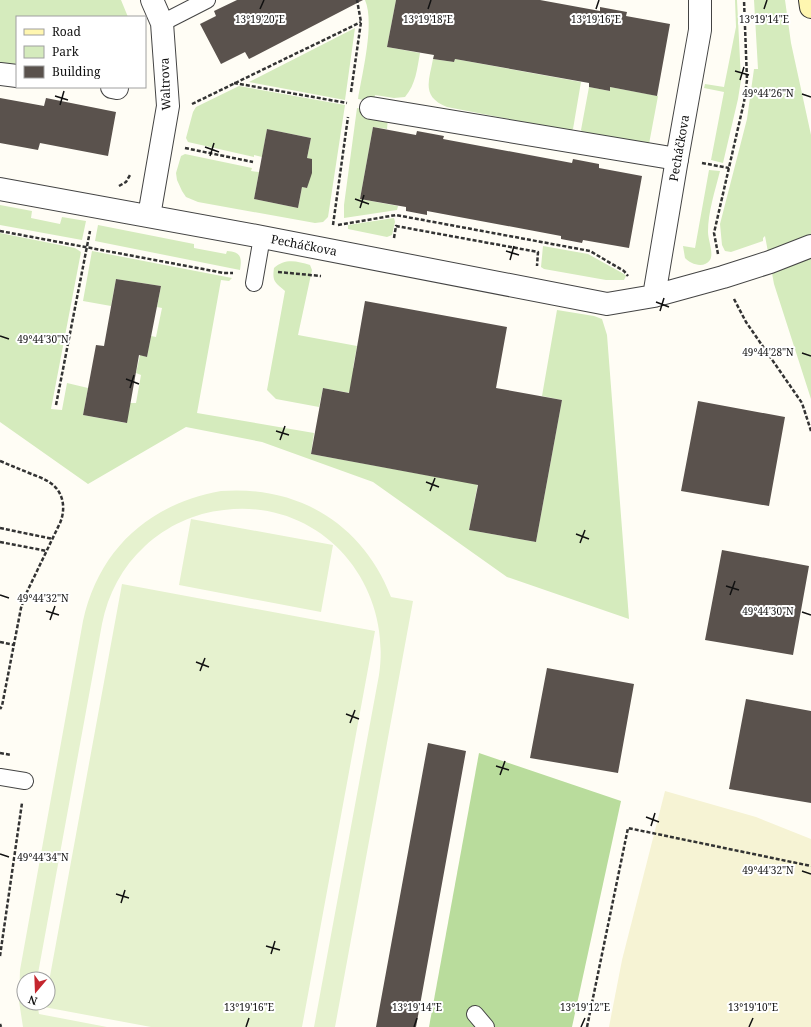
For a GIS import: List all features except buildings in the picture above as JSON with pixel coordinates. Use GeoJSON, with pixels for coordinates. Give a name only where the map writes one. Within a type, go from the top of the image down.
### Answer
{"type":"FeatureCollection","features":[{"type":"Feature","properties":{"kind":"main road"},"geometry":{"type":"LineString","coordinates":[[810,0],[811,7]]}},
{"type":"Feature","properties":{"kind":"street","name":"Waltrova"},"geometry":{"type":"LineString","coordinates":[[149,216],[168,106],[162,24],[152,0]]}},
{"type":"Feature","properties":{"kind":"street","name":"Pecháčkova"},"geometry":{"type":"LineString","coordinates":[[0,189],[149,216],[607,304],[654,296],[700,30],[700,0]]}},
{"type":"Feature","properties":{"kind":"street"},"geometry":{"type":"LineString","coordinates":[[0,74],[16,76]]}},
{"type":"Feature","properties":{"kind":"street"},"geometry":{"type":"LineString","coordinates":[[371,108],[677,159]]}},
{"type":"Feature","properties":{"kind":"street"},"geometry":{"type":"LineString","coordinates":[[654,296],[723,277],[770,262],[811,246]]}},
{"type":"Feature","properties":{"kind":"lane"},"geometry":{"type":"LineString","coordinates":[[162,24],[207,0]]}},
{"type":"Feature","properties":{"kind":"lane"},"geometry":{"type":"LineString","coordinates":[[255,277],[262,238]]}},
{"type":"Feature","properties":{"kind":"lane"},"geometry":{"type":"LineString","coordinates":[[0,776],[25,781]]}},
{"type":"Feature","properties":{"kind":"lane"},"geometry":{"type":"LineString","coordinates":[[475,1014],[486,1027]]}},
{"type":"Feature","properties":{"kind":"path"},"geometry":{"type":"LineString","coordinates":[[337,231],[333,226],[361,22],[358,0]]}},
{"type":"Feature","properties":{"kind":"path"},"geometry":{"type":"LineString","coordinates":[[744,0],[747,72],[744,102],[714,233],[723,277],[746,322],[802,403],[811,431]]}},
{"type":"Feature","properties":{"kind":"path"},"geometry":{"type":"LineString","coordinates":[[168,106],[186,106],[198,101],[361,22]]}},
{"type":"Feature","properties":{"kind":"path"},"geometry":{"type":"LineString","coordinates":[[233,83],[371,108]]}},
{"type":"Feature","properties":{"kind":"path"},"geometry":{"type":"LineString","coordinates":[[162,143],[253,162]]}},
{"type":"Feature","properties":{"kind":"path"},"geometry":{"type":"LineString","coordinates":[[56,405],[87,247],[95,191],[112,190],[126,182],[132,171]]}},
{"type":"Feature","properties":{"kind":"path"},"geometry":{"type":"LineString","coordinates":[[333,226],[396,215],[590,250],[624,271],[632,281]]}},
{"type":"Feature","properties":{"kind":"path"},"geometry":{"type":"LineString","coordinates":[[394,239],[396,226],[538,252],[536,274]]}},
{"type":"Feature","properties":{"kind":"path"},"geometry":{"type":"LineString","coordinates":[[0,231],[224,273],[255,277],[312,275]]}},
{"type":"Feature","properties":{"kind":"path"},"geometry":{"type":"LineString","coordinates":[[0,461],[50,482],[57,489],[64,506],[63,515],[25,596],[21,608],[2,706],[0,709]]}},
{"type":"Feature","properties":{"kind":"path"},"geometry":{"type":"LineString","coordinates":[[0,528],[52,539]]}},
{"type":"Feature","properties":{"kind":"path"},"geometry":{"type":"LineString","coordinates":[[0,542],[47,551]]}},
{"type":"Feature","properties":{"kind":"path"},"geometry":{"type":"LineString","coordinates":[[0,642],[14,645]]}},
{"type":"Feature","properties":{"kind":"path"},"geometry":{"type":"LineString","coordinates":[[0,956],[25,781]]}},
{"type":"Feature","properties":{"kind":"path"},"geometry":{"type":"LineString","coordinates":[[587,1027],[628,828],[811,866]]}},
{"type":"Feature","properties":{"kind":"shaded area"},"geometry":{"type":"Polygon","coordinates":[[[665,791],[756,817],[811,839],[811,1027],[609,1027],[622,960],[665,791]]]}},
{"type":"Feature","properties":{"kind":"green space"},"geometry":{"type":"Polygon","coordinates":[[[0,0],[121,0],[128,16],[16,16],[16,64],[0,63],[0,0]]]}},
{"type":"Feature","properties":{"kind":"green space"},"geometry":{"type":"Polygon","coordinates":[[[365,0],[396,0],[387,47],[420,53],[414,82],[405,97],[394,98],[375,95],[374,102],[358,99],[367,49],[369,22],[365,0]]]}},
{"type":"Feature","properties":{"kind":"green space"},"geometry":{"type":"Polygon","coordinates":[[[735,0],[737,0],[741,80],[723,163],[711,160],[724,92],[704,88],[705,84],[724,87],[736,27],[735,0]]]}},
{"type":"Feature","properties":{"kind":"green space"},"geometry":{"type":"Polygon","coordinates":[[[754,0],[785,0],[791,43],[811,135],[811,399],[774,284],[765,236],[763,241],[731,252],[725,251],[722,245],[720,224],[747,119],[754,69],[758,69],[754,0]]]}},
{"type":"Feature","properties":{"kind":"green space"},"geometry":{"type":"Polygon","coordinates":[[[355,28],[345,100],[249,82],[355,28]]]}},
{"type":"Feature","properties":{"kind":"green space"},"geometry":{"type":"Polygon","coordinates":[[[433,59],[454,62],[455,59],[581,82],[573,129],[570,131],[447,107],[439,103],[433,98],[429,88],[433,59]]]}},
{"type":"Feature","properties":{"kind":"green space"},"geometry":{"type":"Polygon","coordinates":[[[239,86],[345,105],[328,217],[323,222],[315,223],[198,202],[186,197],[182,191],[177,180],[176,173],[181,156],[185,154],[252,168],[251,171],[259,172],[254,199],[298,208],[302,187],[307,188],[312,160],[307,158],[311,138],[267,129],[262,157],[254,155],[254,157],[188,142],[186,138],[193,112],[196,107],[239,86]]]}},
{"type":"Feature","properties":{"kind":"green space"},"geometry":{"type":"Polygon","coordinates":[[[589,87],[610,91],[610,87],[658,96],[649,144],[583,133],[581,130],[589,87]]]}},
{"type":"Feature","properties":{"kind":"green space"},"geometry":{"type":"Polygon","coordinates":[[[357,108],[373,111],[388,118],[387,129],[373,127],[360,199],[398,206],[397,210],[344,218],[344,205],[357,108]]]}},
{"type":"Feature","properties":{"kind":"green space"},"geometry":{"type":"Polygon","coordinates":[[[709,170],[720,171],[708,224],[711,257],[707,263],[697,265],[685,258],[683,246],[695,248],[709,170]]]}},
{"type":"Feature","properties":{"kind":"green space"},"geometry":{"type":"Polygon","coordinates":[[[0,205],[32,211],[31,218],[60,224],[62,217],[86,221],[82,240],[0,225],[0,205]]]}},
{"type":"Feature","properties":{"kind":"green space"},"geometry":{"type":"Polygon","coordinates":[[[394,218],[395,222],[392,235],[387,237],[348,229],[348,225],[394,218]]]}},
{"type":"Feature","properties":{"kind":"green space"},"geometry":{"type":"Polygon","coordinates":[[[98,225],[194,244],[194,248],[226,254],[227,251],[232,252],[240,256],[240,270],[95,241],[98,225]]]}},
{"type":"Feature","properties":{"kind":"green space"},"geometry":{"type":"Polygon","coordinates":[[[0,233],[75,248],[81,252],[51,409],[62,410],[67,383],[88,388],[83,415],[126,423],[130,403],[136,403],[141,375],[136,373],[140,355],[147,357],[151,336],[156,337],[162,308],[157,307],[161,286],[116,279],[111,306],[83,301],[92,251],[232,278],[229,281],[221,280],[197,413],[314,433],[311,454],[453,480],[465,414],[323,388],[319,407],[276,399],[267,390],[285,291],[274,279],[274,268],[282,263],[291,261],[310,265],[312,270],[298,335],[357,346],[353,368],[495,394],[469,530],[536,542],[562,400],[542,396],[557,310],[594,316],[602,319],[607,335],[629,619],[507,577],[373,482],[262,442],[186,427],[88,484],[0,422],[0,233]]]}},
{"type":"Feature","properties":{"kind":"green space"},"geometry":{"type":"Polygon","coordinates":[[[543,246],[588,254],[626,276],[624,280],[606,280],[544,269],[541,267],[543,246]]]}},
{"type":"Feature","properties":{"kind":"green space"},"geometry":{"type":"Polygon","coordinates":[[[221,491],[249,491],[276,495],[301,503],[324,514],[345,530],[363,549],[379,571],[391,597],[413,601],[335,1027],[314,1027],[379,675],[380,641],[374,608],[361,579],[343,553],[319,532],[291,518],[259,510],[224,510],[202,514],[192,517],[162,532],[137,554],[129,563],[117,582],[108,602],[102,624],[38,971],[20,971],[83,621],[91,595],[101,572],[115,552],[131,534],[150,519],[171,507],[195,497],[221,491]]]}},
{"type":"Feature","properties":{"kind":"green space"},"geometry":{"type":"Polygon","coordinates":[[[191,519],[333,545],[321,612],[179,585],[191,519]]]}},
{"type":"Feature","properties":{"kind":"green space"},"geometry":{"type":"Polygon","coordinates":[[[122,584],[375,631],[302,1027],[151,1027],[56,1009],[56,971],[51,971],[122,584]]]}},
{"type":"Feature","properties":{"kind":"green space"},"geometry":{"type":"Polygon","coordinates":[[[479,753],[621,801],[572,1027],[429,1027],[479,753]]]}},
{"type":"Feature","properties":{"kind":"green space"},"geometry":{"type":"Polygon","coordinates":[[[21,1011],[38,1011],[39,1014],[107,1027],[23,1027],[21,1011]]]}}]}
